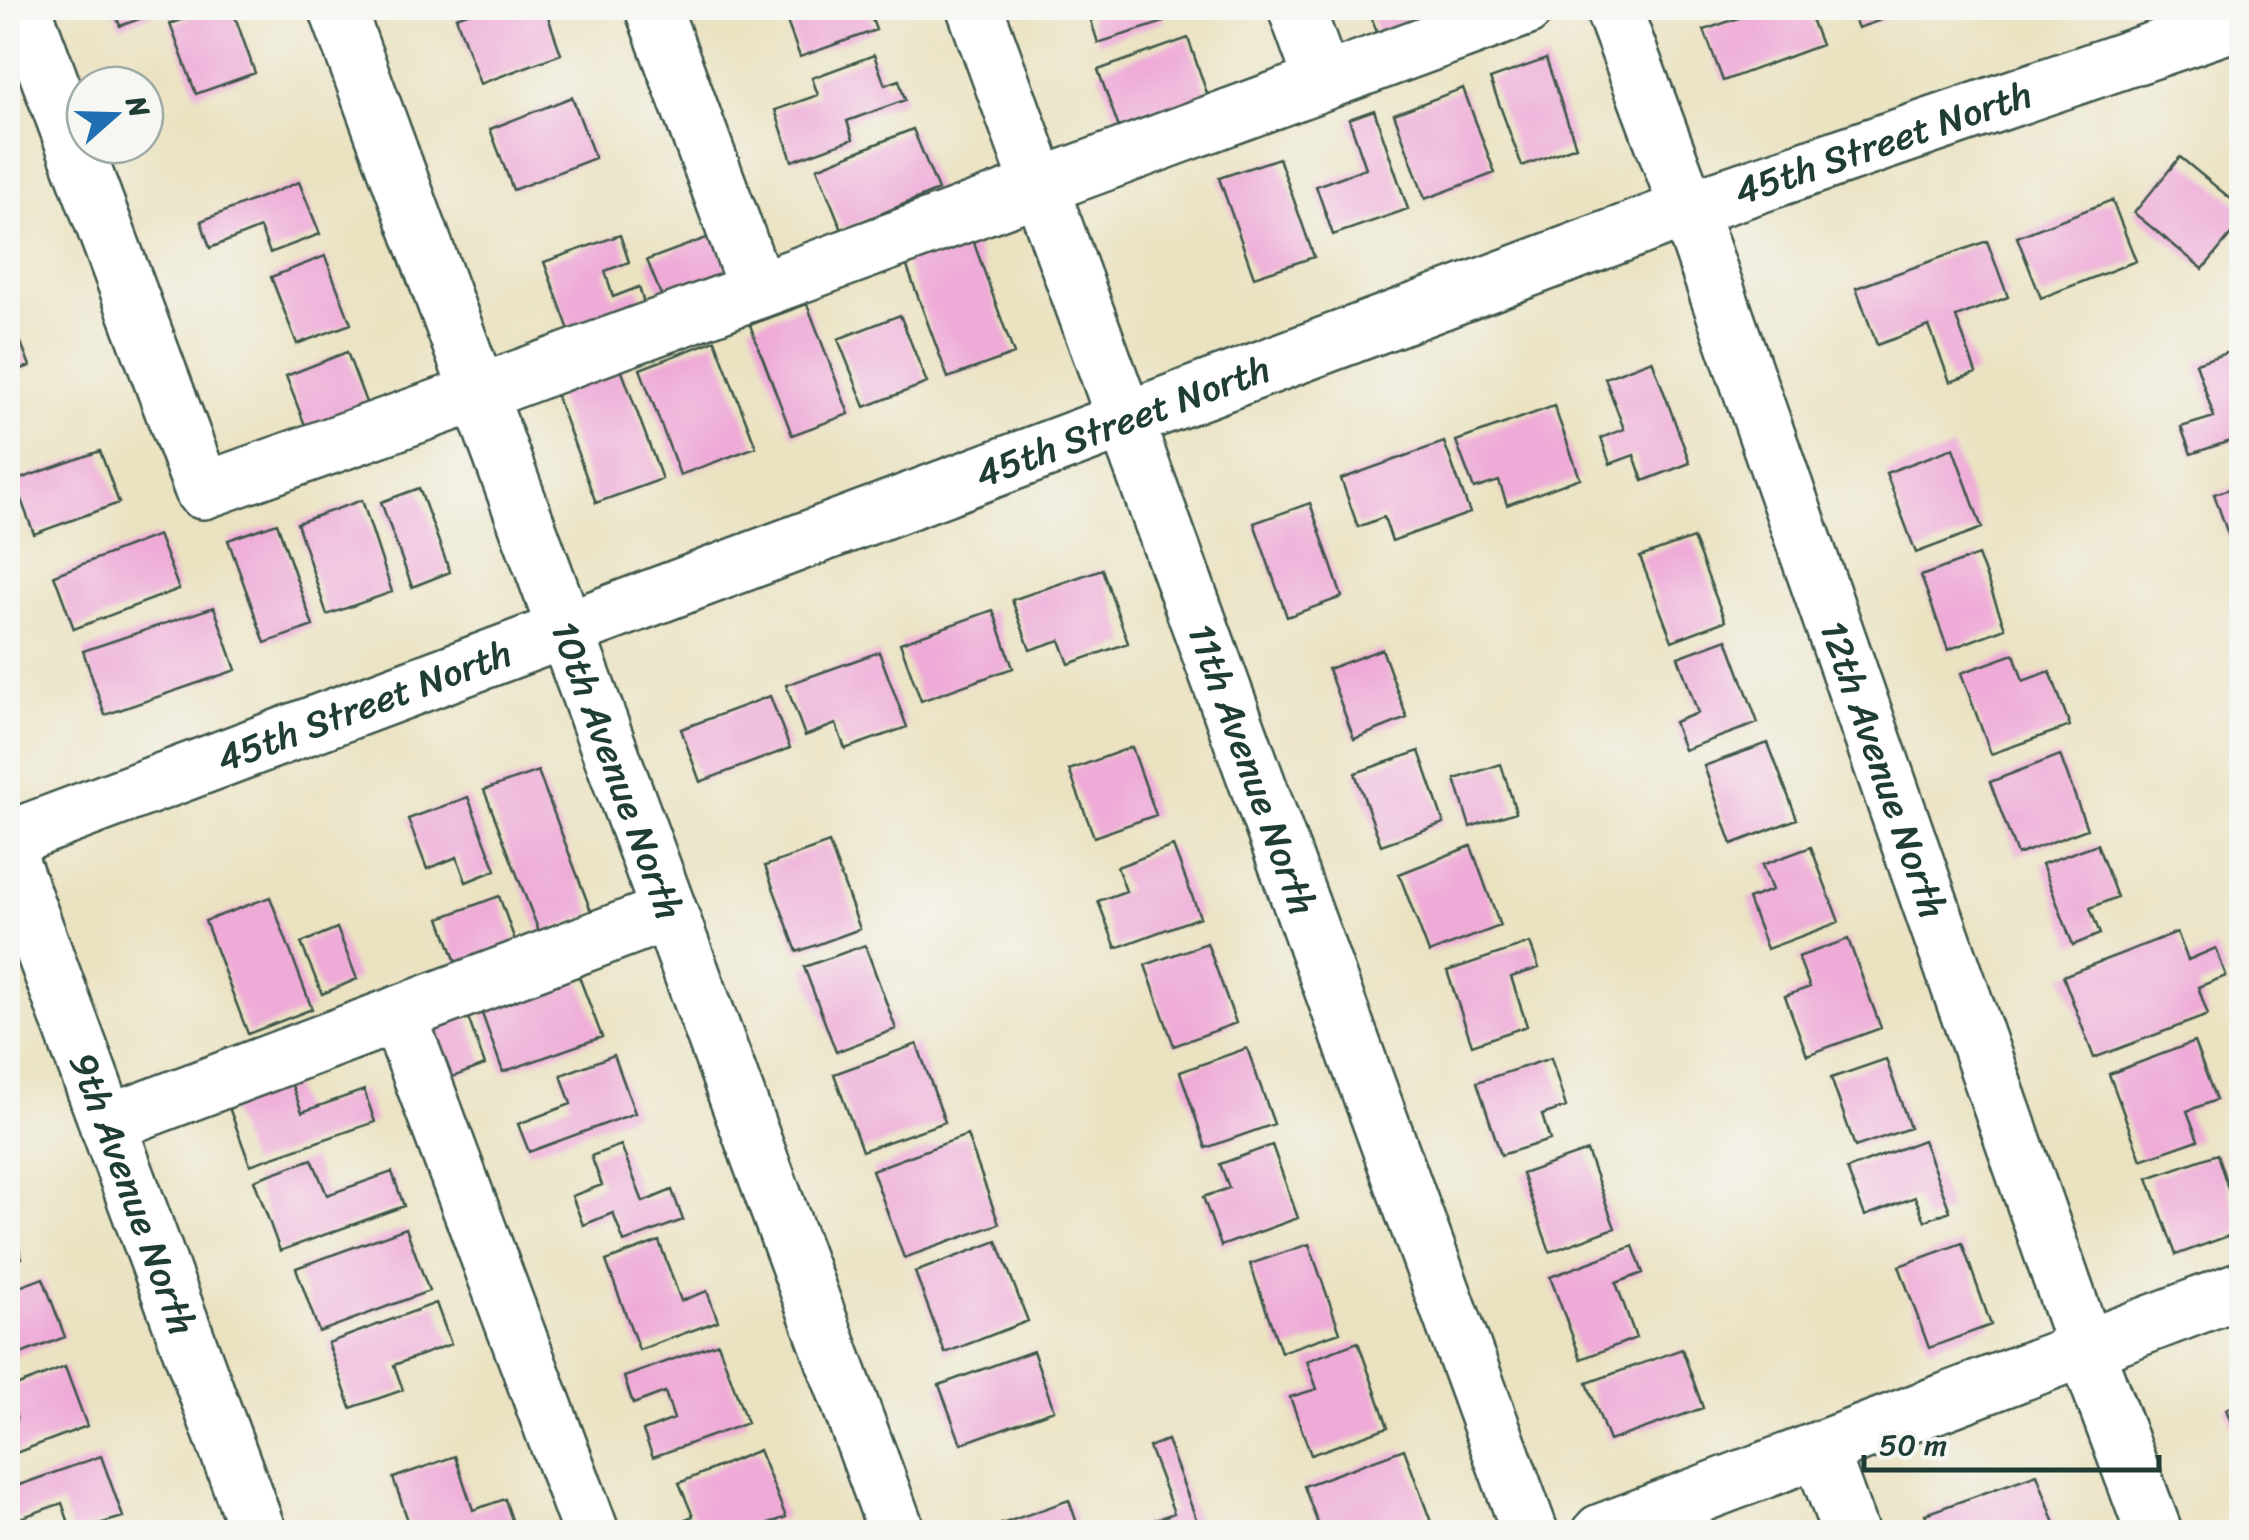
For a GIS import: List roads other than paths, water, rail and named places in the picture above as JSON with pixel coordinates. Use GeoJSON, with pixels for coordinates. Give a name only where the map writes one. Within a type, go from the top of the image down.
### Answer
{"type":"FeatureCollection","features":[{"type":"Feature","properties":{"kind":"street"},"geometry":{"type":"LineString","coordinates":[[23,8],[203,491],[1525,8]]}},
{"type":"Feature","properties":{"kind":"street","name":"10th Avenue North"},"geometry":{"type":"LineString","coordinates":[[337,8],[669,912],[880,1527]]}},
{"type":"Feature","properties":{"kind":"street"},"geometry":{"type":"LineString","coordinates":[[653,8],[756,290]]}},
{"type":"Feature","properties":{"kind":"street","name":"11th Avenue North"},"geometry":{"type":"LineString","coordinates":[[975,8],[1530,1532]]}},
{"type":"Feature","properties":{"kind":"street"},"geometry":{"type":"LineString","coordinates":[[1296,8],[1323,82]]}},
{"type":"Feature","properties":{"kind":"street","name":"12th Avenue North"},"geometry":{"type":"LineString","coordinates":[[1613,8],[1688,209],[2086,1350],[2154,1532]]}},
{"type":"Feature","properties":{"kind":"street"},"geometry":{"type":"LineString","coordinates":[[2236,8],[2241,20]]}},
{"type":"Feature","properties":{"kind":"street","name":"45th Street North"},"geometry":{"type":"LineString","coordinates":[[10,863],[566,629],[1688,209],[2241,20]]}},
{"type":"Feature","properties":{"kind":"street","name":"9th Avenue North"},"geometry":{"type":"LineString","coordinates":[[10,863],[258,1532]]}},
{"type":"Feature","properties":{"kind":"street"},"geometry":{"type":"LineString","coordinates":[[107,1124],[669,912]]}},
{"type":"Feature","properties":{"kind":"street"},"geometry":{"type":"LineString","coordinates":[[398,1014],[591,1532]]}},
{"type":"Feature","properties":{"kind":"street"},"geometry":{"type":"LineString","coordinates":[[1601,1532],[2242,1289]]}},
{"type":"Feature","properties":{"kind":"street"},"geometry":{"type":"LineString","coordinates":[[1820,1450],[1850,1532]]}}]}
